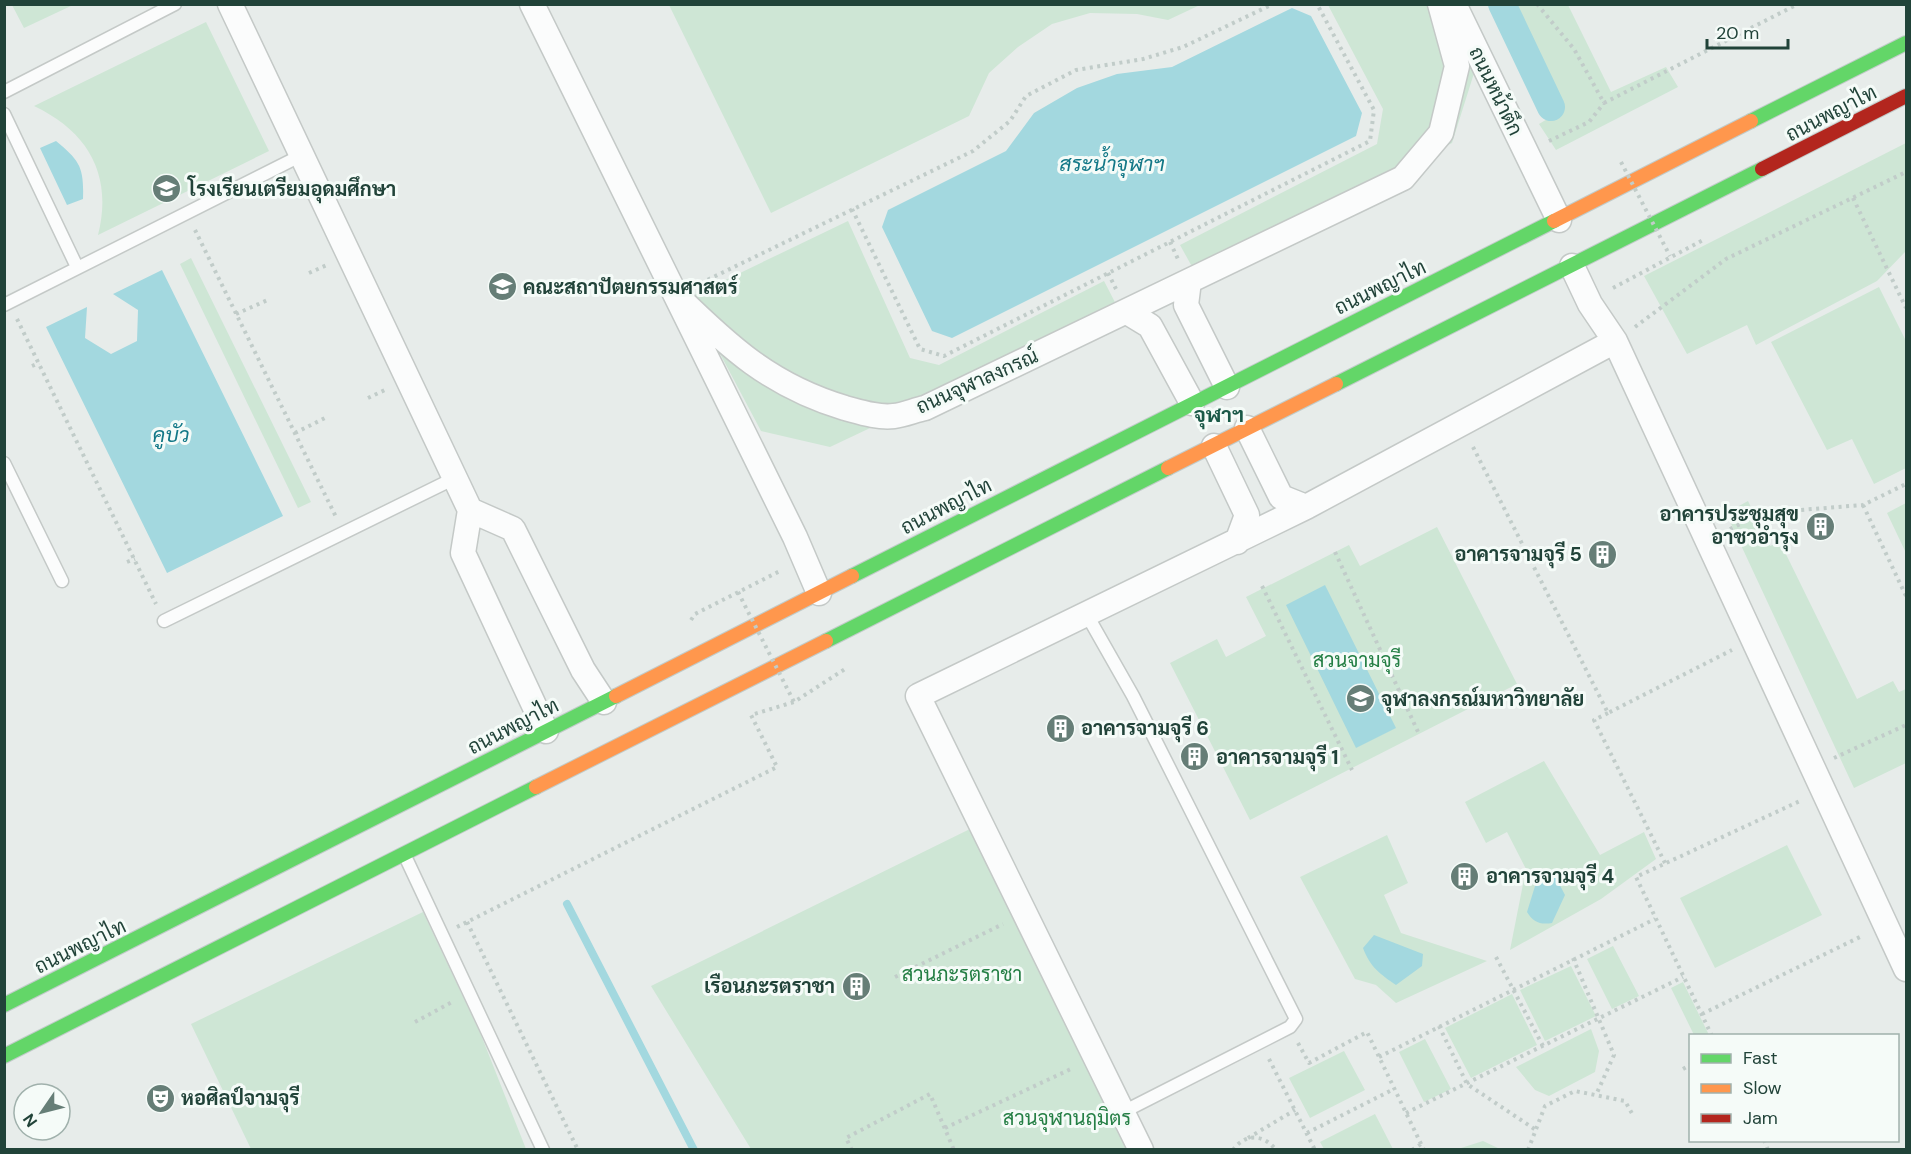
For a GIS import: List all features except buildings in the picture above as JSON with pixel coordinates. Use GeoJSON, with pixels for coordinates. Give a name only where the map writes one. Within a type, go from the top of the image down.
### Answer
{"type":"FeatureCollection","features":[{"type":"Feature","properties":{"kind":"main road","name":"ถนนพญาไท"},"geometry":{"type":"LineString","coordinates":[[4,1005],[819,592],[1229,392],[1906,43]]}},
{"type":"Feature","properties":{"kind":"main road","name":"ถนนพญาไท"},"geometry":{"type":"LineString","coordinates":[[4,1056],[405,856],[1245,423],[1572,267],[1906,96]]}},
{"type":"Feature","properties":{"kind":"street"},"geometry":{"type":"LineString","coordinates":[[230,4],[470,510],[463,553],[546,731]]}},
{"type":"Feature","properties":{"kind":"street"},"geometry":{"type":"LineString","coordinates":[[532,4],[819,592]]}},
{"type":"Feature","properties":{"kind":"street","name":"ถนนจุฬาลงกรณ์"},"geometry":{"type":"LineString","coordinates":[[676,295],[731,348],[774,379],[833,404],[865,414],[894,416],[925,408],[1403,178],[1442,133],[1457,66],[1440,4]]}},
{"type":"Feature","properties":{"kind":"street","name":"ถนนหน้าตึก"},"geometry":{"type":"LineString","coordinates":[[1454,4],[1559,220]]}},
{"type":"Feature","properties":{"kind":"street"},"geometry":{"type":"LineString","coordinates":[[1572,267],[1590,304],[1615,341],[1906,969]]}},
{"type":"Feature","properties":{"kind":"street"},"geometry":{"type":"LineString","coordinates":[[1189,281],[1186,305],[1229,392]]}},
{"type":"Feature","properties":{"kind":"street"},"geometry":{"type":"LineString","coordinates":[[1127,312],[1150,326],[1195,409]]}},
{"type":"Feature","properties":{"kind":"street"},"geometry":{"type":"LineString","coordinates":[[1141,1149],[918,696],[1306,507],[1615,341]]}},
{"type":"Feature","properties":{"kind":"street"},"geometry":{"type":"LineString","coordinates":[[1245,423],[1281,497],[1306,507]]}},
{"type":"Feature","properties":{"kind":"street"},"geometry":{"type":"LineString","coordinates":[[1211,441],[1247,515],[1237,542]]}},
{"type":"Feature","properties":{"kind":"street"},"geometry":{"type":"LineString","coordinates":[[470,510],[513,529],[583,670],[604,702]]}},
{"type":"Feature","properties":{"kind":"lane"},"geometry":{"type":"LineString","coordinates":[[4,92],[175,4]]}},
{"type":"Feature","properties":{"kind":"lane"},"geometry":{"type":"LineString","coordinates":[[4,114],[77,267]]}},
{"type":"Feature","properties":{"kind":"lane"},"geometry":{"type":"LineString","coordinates":[[7,303],[302,155]]}},
{"type":"Feature","properties":{"kind":"lane"},"geometry":{"type":"LineString","coordinates":[[4,463],[62,581]]}},
{"type":"Feature","properties":{"kind":"lane"},"geometry":{"type":"LineString","coordinates":[[164,621],[455,478]]}},
{"type":"Feature","properties":{"kind":"lane"},"geometry":{"type":"LineString","coordinates":[[1086,615],[1133,696],[1295,1013],[1296,1019],[1290,1027],[1123,1112]]}},
{"type":"Feature","properties":{"kind":"lane"},"geometry":{"type":"LineString","coordinates":[[405,856],[543,1149]]}},
{"type":"Feature","properties":{"kind":"path"},"geometry":{"type":"LineString","coordinates":[[676,295],[973,151],[1010,121],[1026,96],[1076,70],[1143,59],[1183,47],[1273,4]]}},
{"type":"Feature","properties":{"kind":"path"},"geometry":{"type":"LineString","coordinates":[[852,209],[920,349],[944,356],[1370,141],[1374,110],[1317,4]]}},
{"type":"Feature","properties":{"kind":"path"},"geometry":{"type":"LineString","coordinates":[[1538,4],[1575,49],[1604,103]]}},
{"type":"Feature","properties":{"kind":"path"},"geometry":{"type":"LineString","coordinates":[[1527,153],[1589,123],[1604,103],[1798,4]]}},
{"type":"Feature","properties":{"kind":"path"},"geometry":{"type":"LineString","coordinates":[[1621,162],[1670,256]]}},
{"type":"Feature","properties":{"kind":"path"},"geometry":{"type":"LineString","coordinates":[[1634,327],[1726,259],[1906,172]]}},
{"type":"Feature","properties":{"kind":"path"},"geometry":{"type":"LineString","coordinates":[[1853,198],[1906,308]]}},
{"type":"Feature","properties":{"kind":"path"},"geometry":{"type":"LineString","coordinates":[[186,213],[344,534]]}},
{"type":"Feature","properties":{"kind":"path"},"geometry":{"type":"LineString","coordinates":[[1613,288],[1705,239]]}},
{"type":"Feature","properties":{"kind":"path"},"geometry":{"type":"LineString","coordinates":[[236,314],[270,299]]}},
{"type":"Feature","properties":{"kind":"path"},"geometry":{"type":"LineString","coordinates":[[7,303],[39,363],[164,621]]}},
{"type":"Feature","properties":{"kind":"path"},"geometry":{"type":"LineString","coordinates":[[32,366],[39,363]]}},
{"type":"Feature","properties":{"kind":"path"},"geometry":{"type":"LineString","coordinates":[[295,433],[327,417]]}},
{"type":"Feature","properties":{"kind":"path"},"geometry":{"type":"LineString","coordinates":[[1473,447],[1608,712]]}},
{"type":"Feature","properties":{"kind":"path"},"geometry":{"type":"LineString","coordinates":[[1728,530],[1762,513],[1863,505],[1906,484]]}},
{"type":"Feature","properties":{"kind":"path"},"geometry":{"type":"LineString","coordinates":[[1863,505],[1906,596]]}},
{"type":"Feature","properties":{"kind":"path"},"geometry":{"type":"LineString","coordinates":[[1335,552],[1419,734]]}},
{"type":"Feature","properties":{"kind":"path"},"geometry":{"type":"LineString","coordinates":[[127,562],[135,560]]}},
{"type":"Feature","properties":{"kind":"path"},"geometry":{"type":"LineString","coordinates":[[691,620],[695,614],[782,570],[788,572]]}},
{"type":"Feature","properties":{"kind":"path"},"geometry":{"type":"LineString","coordinates":[[1262,586],[1352,770]]}},
{"type":"Feature","properties":{"kind":"path"},"geometry":{"type":"LineString","coordinates":[[738,592],[794,702]]}},
{"type":"Feature","properties":{"kind":"path"},"geometry":{"type":"LineString","coordinates":[[1665,863],[1594,720],[1732,650]]}},
{"type":"Feature","properties":{"kind":"path"},"geometry":{"type":"LineString","coordinates":[[441,935],[777,767],[751,715],[794,702],[845,669]]}},
{"type":"Feature","properties":{"kind":"path"},"geometry":{"type":"LineString","coordinates":[[1812,768],[1906,725]]}},
{"type":"Feature","properties":{"kind":"path"},"geometry":{"type":"LineString","coordinates":[[1711,1034],[1636,877],[1803,800]]}},
{"type":"Feature","properties":{"kind":"path"},"geometry":{"type":"LineString","coordinates":[[895,977],[1025,914]]}},
{"type":"Feature","properties":{"kind":"path"},"geometry":{"type":"LineString","coordinates":[[1379,1056],[1655,919]]}},
{"type":"Feature","properties":{"kind":"path"},"geometry":{"type":"LineString","coordinates":[[467,922],[579,1149]]}},
{"type":"Feature","properties":{"kind":"path"},"geometry":{"type":"LineString","coordinates":[[1701,1014],[1869,933]]}},
{"type":"Feature","properties":{"kind":"path"},"geometry":{"type":"LineString","coordinates":[[1496,957],[1543,1046]]}},
{"type":"Feature","properties":{"kind":"path"},"geometry":{"type":"LineString","coordinates":[[1573,959],[1614,1055],[1596,1095]]}},
{"type":"Feature","properties":{"kind":"path"},"geometry":{"type":"LineString","coordinates":[[1406,1113],[1683,978]]}},
{"type":"Feature","properties":{"kind":"path"},"geometry":{"type":"LineString","coordinates":[[1439,1026],[1467,1084],[1536,1130]]}},
{"type":"Feature","properties":{"kind":"path"},"geometry":{"type":"LineString","coordinates":[[1290,1027],[1309,1063],[1367,1032],[1424,1149]]}},
{"type":"Feature","properties":{"kind":"path"},"geometry":{"type":"LineString","coordinates":[[1260,1041],[1315,1149]]}},
{"type":"Feature","properties":{"kind":"path"},"geometry":{"type":"LineString","coordinates":[[945,1128],[1095,1057]]}},
{"type":"Feature","properties":{"kind":"path"},"geometry":{"type":"LineString","coordinates":[[1683,1069],[1689,1066]]}},
{"type":"Feature","properties":{"kind":"path"},"geometry":{"type":"LineString","coordinates":[[1307,1134],[1395,1089]]}},
{"type":"Feature","properties":{"kind":"path"},"geometry":{"type":"LineString","coordinates":[[1528,1149],[1545,1106],[1575,1091],[1625,1101],[1634,1117]]}},
{"type":"Feature","properties":{"kind":"path"},"geometry":{"type":"LineString","coordinates":[[852,1149],[846,1138],[930,1094],[954,1149]]}},
{"type":"Feature","properties":{"kind":"path"},"geometry":{"type":"LineString","coordinates":[[1233,1149],[1295,1110]]}},
{"type":"Feature","properties":{"kind":"path"},"geometry":{"type":"LineString","coordinates":[[1248,1138],[1264,1139],[1276,1149]]}},
{"type":"Feature","properties":{"kind":"path"},"geometry":{"type":"LineString","coordinates":[[1412,1149],[1422,1144]]}},
{"type":"Feature","properties":{"kind":"green space"},"geometry":{"type":"Polygon","coordinates":[[[12,5],[73,5],[24,28],[12,5]]]}},
{"type":"Feature","properties":{"kind":"green space"},"geometry":{"type":"Polygon","coordinates":[[[669,5],[1200,5],[1168,20],[1137,14],[1090,13],[1052,24],[1018,47],[989,73],[969,116],[771,213],[669,5]]]}},
{"type":"Feature","properties":{"kind":"green space"},"geometry":{"type":"Polygon","coordinates":[[[1328,5],[1443,5],[1475,70],[1452,143],[1195,272],[1180,245],[1377,144],[1383,109],[1328,5]]]}},
{"type":"Feature","properties":{"kind":"green space"},"geometry":{"type":"Polygon","coordinates":[[[1509,5],[1568,5],[1611,92],[1666,67],[1678,87],[1556,150],[1539,124],[1559,112],[1509,5]]]}},
{"type":"Feature","properties":{"kind":"green space"},"geometry":{"type":"Polygon","coordinates":[[[206,22],[269,151],[98,235],[102,214],[102,194],[99,175],[92,158],[69,129],[34,106],[206,22]]]}},
{"type":"Feature","properties":{"kind":"green space"},"geometry":{"type":"Polygon","coordinates":[[[1906,143],[1906,251],[1877,281],[1756,345],[1747,325],[1687,354],[1644,276],[1906,143]]]}},
{"type":"Feature","properties":{"kind":"green space"},"geometry":{"type":"Polygon","coordinates":[[[848,221],[910,358],[939,365],[1104,281],[1119,310],[830,447],[761,431],[690,297],[848,221]]]}},
{"type":"Feature","properties":{"kind":"green space"},"geometry":{"type":"Polygon","coordinates":[[[191,258],[311,502],[298,508],[180,264],[191,258]]]}},
{"type":"Feature","properties":{"kind":"green space"},"geometry":{"type":"Polygon","coordinates":[[[1879,287],[1906,341],[1906,468],[1874,484],[1852,439],[1827,450],[1771,342],[1879,287]]]}},
{"type":"Feature","properties":{"kind":"green space"},"geometry":{"type":"Polygon","coordinates":[[[1748,501],[1770,546],[1780,542],[1857,699],[1893,681],[1899,692],[1906,689],[1906,763],[1854,788],[1726,513],[1748,501]]]}},
{"type":"Feature","properties":{"kind":"green space"},"geometry":{"type":"Polygon","coordinates":[[[1906,503],[1906,553],[1887,513],[1906,503]]]}},
{"type":"Feature","properties":{"kind":"green space","name":"สวนจามจุรี"},"geometry":{"type":"Polygon","coordinates":[[[1437,527],[1517,684],[1250,820],[1170,663],[1217,639],[1226,657],[1266,636],[1246,597],[1349,545],[1360,566],[1437,527]]]}},
{"type":"Feature","properties":{"kind":"green space"},"geometry":{"type":"Polygon","coordinates":[[[1544,761],[1600,855],[1644,832],[1656,859],[1601,899],[1510,950],[1526,869],[1507,832],[1486,843],[1465,802],[1544,761]]]}},
{"type":"Feature","properties":{"kind":"green space"},"geometry":{"type":"Polygon","coordinates":[[[972,828],[1129,1149],[751,1149],[651,986],[972,828]]]}},
{"type":"Feature","properties":{"kind":"green space"},"geometry":{"type":"Polygon","coordinates":[[[1387,835],[1408,883],[1384,895],[1401,933],[1487,961],[1396,1003],[1376,985],[1355,979],[1300,877],[1387,835]]]}},
{"type":"Feature","properties":{"kind":"green space"},"geometry":{"type":"Polygon","coordinates":[[[1787,845],[1822,915],[1715,968],[1680,898],[1787,845]]]}},
{"type":"Feature","properties":{"kind":"green space"},"geometry":{"type":"Polygon","coordinates":[[[423,912],[481,1035],[526,1149],[251,1149],[191,1024],[423,912]]]}},
{"type":"Feature","properties":{"kind":"green space"},"geometry":{"type":"Polygon","coordinates":[[[1613,946],[1639,996],[1612,1009],[1587,959],[1613,946]]]}},
{"type":"Feature","properties":{"kind":"green space"},"geometry":{"type":"Polygon","coordinates":[[[1571,966],[1596,1016],[1545,1041],[1520,990],[1571,966]]]}},
{"type":"Feature","properties":{"kind":"green space"},"geometry":{"type":"Polygon","coordinates":[[[1683,982],[1709,1034],[1694,1034],[1671,988],[1683,982]]]}},
{"type":"Feature","properties":{"kind":"green space"},"geometry":{"type":"Polygon","coordinates":[[[1512,994],[1537,1045],[1471,1078],[1445,1028],[1512,994]]]}},
{"type":"Feature","properties":{"kind":"green space"},"geometry":{"type":"Polygon","coordinates":[[[1591,1029],[1599,1051],[1595,1072],[1549,1096],[1535,1090],[1516,1067],[1591,1029]]]}},
{"type":"Feature","properties":{"kind":"green space"},"geometry":{"type":"Polygon","coordinates":[[[1425,1039],[1451,1089],[1424,1102],[1399,1052],[1425,1039]]]}},
{"type":"Feature","properties":{"kind":"green space"},"geometry":{"type":"Polygon","coordinates":[[[1344,1051],[1365,1090],[1310,1118],[1289,1078],[1344,1051]]]}},
{"type":"Feature","properties":{"kind":"green space"},"geometry":{"type":"Polygon","coordinates":[[[1375,1114],[1393,1149],[1324,1149],[1320,1142],[1375,1114]]]}},
{"type":"Feature","properties":{"kind":"green space"},"geometry":{"type":"Polygon","coordinates":[[[1483,1141],[1500,1149],[1458,1149],[1483,1141]]]}},
{"type":"Feature","properties":{"kind":"water","name":"สระน้ำจุฬาฯ"},"geometry":{"type":"Polygon","coordinates":[[[1292,8],[1311,16],[1362,113],[1356,136],[952,338],[932,331],[882,227],[888,210],[1006,151],[1034,113],[1077,88],[1117,74],[1172,67],[1292,8]]]}},
{"type":"Feature","properties":{"kind":"water"},"geometry":{"type":"Polygon","coordinates":[[[56,141],[75,160],[83,179],[83,199],[67,205],[40,148],[56,141]]]}},
{"type":"Feature","properties":{"kind":"water","name":"คูบัว"},"geometry":{"type":"Polygon","coordinates":[[[162,270],[283,516],[167,573],[46,327],[87,307],[85,338],[111,354],[137,341],[138,310],[113,294],[162,270]]]}},
{"type":"Feature","properties":{"kind":"water"},"geometry":{"type":"Polygon","coordinates":[[[1325,585],[1396,728],[1356,748],[1286,605],[1325,585]]]}},
{"type":"Feature","properties":{"kind":"water"},"geometry":{"type":"Polygon","coordinates":[[[1540,870],[1553,872],[1565,895],[1552,923],[1537,922],[1527,912],[1540,870]]]}},
{"type":"Feature","properties":{"kind":"water"},"geometry":{"type":"Polygon","coordinates":[[[1374,935],[1423,954],[1422,966],[1396,985],[1376,969],[1366,955],[1363,948],[1374,935]]]}},
{"type":"Feature","properties":{"kind":"waterway"},"geometry":{"type":"LineString","coordinates":[[1502,4],[1551,107]]}},
{"type":"Feature","properties":{"kind":"waterway"},"geometry":{"type":"LineString","coordinates":[[567,904],[694,1150]]}},
{"type":"Feature","properties":{"kind":"traffic: fast"},"geometry":{"type":"LineString","coordinates":[[1751,121],[1906,43]]}},
{"type":"Feature","properties":{"kind":"traffic: fast"},"geometry":{"type":"LineString","coordinates":[[1336,384],[1762,169]]}},
{"type":"Feature","properties":{"kind":"traffic: fast"},"geometry":{"type":"LineString","coordinates":[[852,576],[1554,221]]}},
{"type":"Feature","properties":{"kind":"traffic: fast"},"geometry":{"type":"LineString","coordinates":[[826,641],[1168,468]]}},
{"type":"Feature","properties":{"kind":"traffic: fast"},"geometry":{"type":"LineString","coordinates":[[4,1005],[616,696]]}},
{"type":"Feature","properties":{"kind":"traffic: fast"},"geometry":{"type":"LineString","coordinates":[[4,1056],[536,787]]}},
{"type":"Feature","properties":{"kind":"traffic: slow"},"geometry":{"type":"LineString","coordinates":[[1554,221],[1751,121]]}},
{"type":"Feature","properties":{"kind":"traffic: slow"},"geometry":{"type":"LineString","coordinates":[[1168,468],[1336,384]]}},
{"type":"Feature","properties":{"kind":"traffic: slow"},"geometry":{"type":"LineString","coordinates":[[616,696],[852,576]]}},
{"type":"Feature","properties":{"kind":"traffic: slow"},"geometry":{"type":"LineString","coordinates":[[536,787],[826,641]]}},
{"type":"Feature","properties":{"kind":"traffic: jam"},"geometry":{"type":"LineString","coordinates":[[1762,169],[1906,96]]}},
{"type":"Feature","properties":{"kind":"place","name":"โรงเรียนเตรียมอุดมศึกษา"},"geometry":{"type":"Point","coordinates":[167,189]}},
{"type":"Feature","properties":{"kind":"place","name":"คณะสถาปัตยกรรมศาสตร์"},"geometry":{"type":"Point","coordinates":[502,287]}},
{"type":"Feature","properties":{"kind":"place","name":"อาคารประชุมสุข อาชวอำรุง"},"geometry":{"type":"Point","coordinates":[1820,526]}},
{"type":"Feature","properties":{"kind":"place","name":"อาคารจามจุรี 5"},"geometry":{"type":"Point","coordinates":[1603,554]}},
{"type":"Feature","properties":{"kind":"place","name":"จุฬาลงกรณ์มหาวิทยาลัย"},"geometry":{"type":"Point","coordinates":[1360,699]}},
{"type":"Feature","properties":{"kind":"place","name":"อาคารจามจุรี 6"},"geometry":{"type":"Point","coordinates":[1060,728]}},
{"type":"Feature","properties":{"kind":"place","name":"อาคารจามจุรี 1"},"geometry":{"type":"Point","coordinates":[1195,757]}},
{"type":"Feature","properties":{"kind":"place","name":"อาคารจามจุรี 4"},"geometry":{"type":"Point","coordinates":[1465,876]}},
{"type":"Feature","properties":{"kind":"place","name":"เรือนภะรตราชา"},"geometry":{"type":"Point","coordinates":[856,986]}},
{"type":"Feature","properties":{"kind":"place","name":"หอศิลป์จามจุรี"},"geometry":{"type":"Point","coordinates":[160,1098]}},
{"type":"Feature","properties":{"kind":"district","name":"จุฬาฯ"},"geometry":{"type":"Point","coordinates":[1219,415]}},
{"type":"Feature","properties":{"kind":"park label","name":"สวนภะรตราชา"},"geometry":{"type":"Point","coordinates":[962,974]}},
{"type":"Feature","properties":{"kind":"park label","name":"สวนจุฬานฤมิตร"},"geometry":{"type":"Point","coordinates":[1067,1118]}}]}
